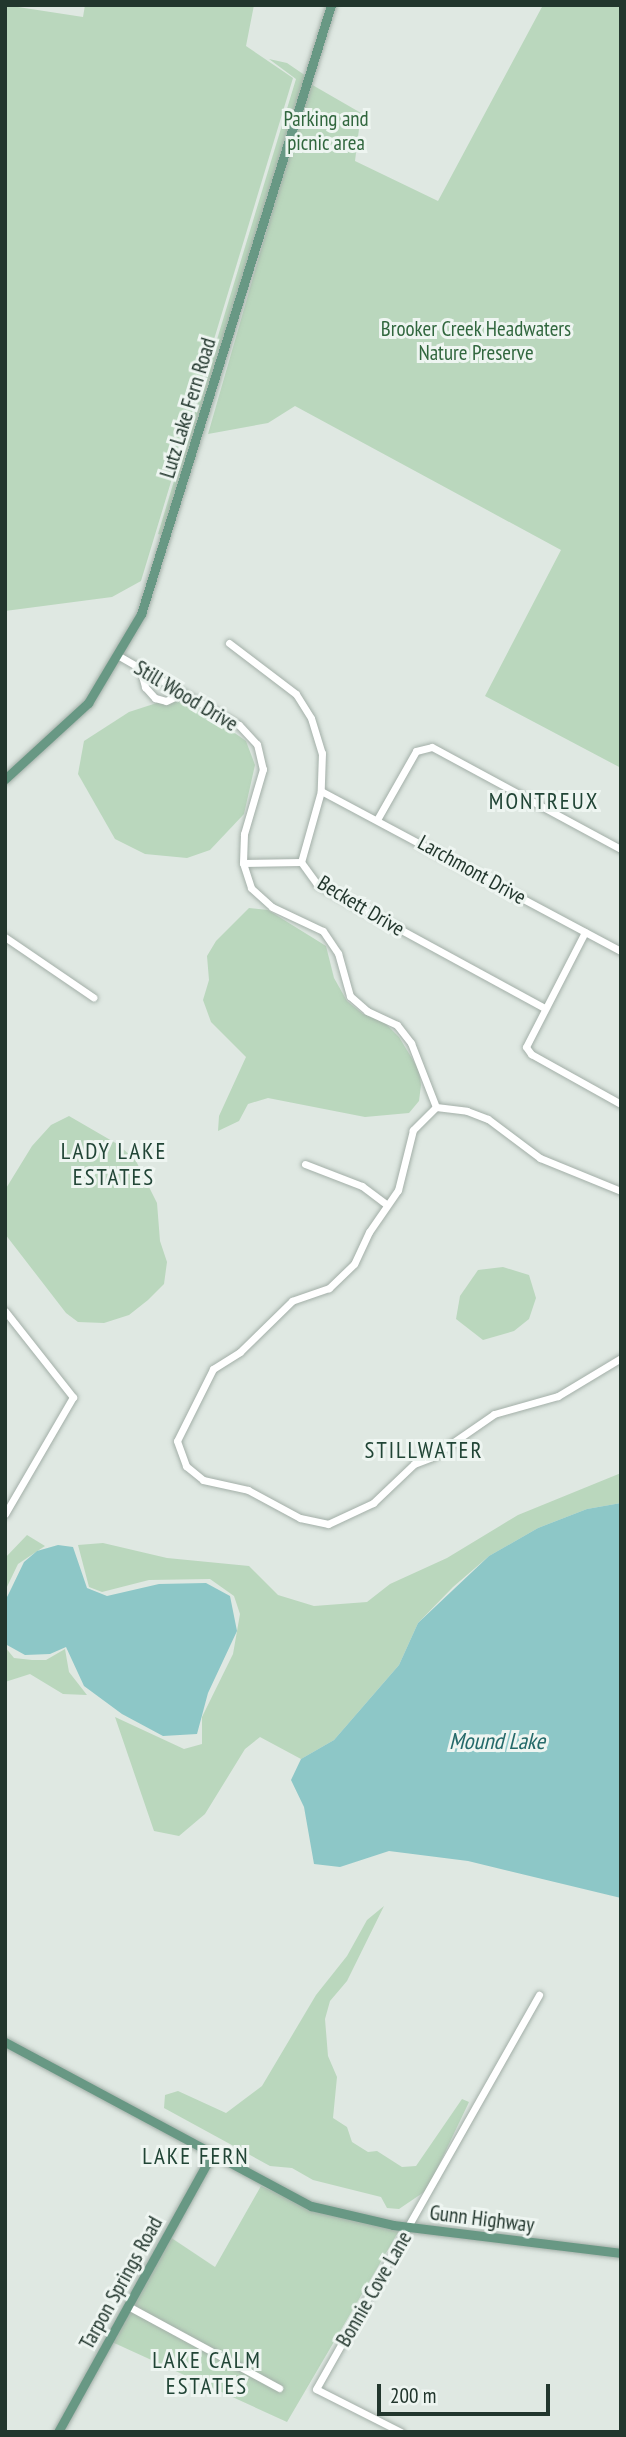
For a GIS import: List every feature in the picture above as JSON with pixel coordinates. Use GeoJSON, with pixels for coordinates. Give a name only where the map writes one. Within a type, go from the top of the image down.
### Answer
{"type":"FeatureCollection","features":[{"type":"Feature","properties":{"kind":"main road","name":"Lutz Lake Fern Road"},"geometry":{"type":"LineString","coordinates":[[5,779],[82,709],[119,656],[141,614],[331,5]]}},
{"type":"Feature","properties":{"kind":"main road","name":"Gunn Highway"},"geometry":{"type":"LineString","coordinates":[[5,2042],[213,2153],[339,2214],[410,2227],[621,2253]]}},
{"type":"Feature","properties":{"kind":"main road","name":"Tarpon Springs Road"},"geometry":{"type":"LineString","coordinates":[[58,2432],[213,2153]]}},
{"type":"Feature","properties":{"kind":"street","name":"Beckett Drive"},"geometry":{"type":"LineString","coordinates":[[229,643],[296,694],[311,718],[322,752],[321,791],[302,862],[317,884],[544,1008]]}},
{"type":"Feature","properties":{"kind":"street","name":"Still Wood Drive"},"geometry":{"type":"LineString","coordinates":[[119,656],[239,725],[257,744],[263,769],[244,834],[243,863],[251,888],[272,907],[323,930],[338,953],[350,996],[367,1011],[397,1025],[411,1043],[436,1107]]}},
{"type":"Feature","properties":{"kind":"street"},"geometry":{"type":"LineString","coordinates":[[140,668],[145,687],[155,698],[166,701],[183,693]]}},
{"type":"Feature","properties":{"kind":"street"},"geometry":{"type":"LineString","coordinates":[[378,818],[416,751],[432,747],[621,849]]}},
{"type":"Feature","properties":{"kind":"street","name":"Larchmont Drive"},"geometry":{"type":"LineString","coordinates":[[321,791],[378,818],[621,951]]}},
{"type":"Feature","properties":{"kind":"street"},"geometry":{"type":"LineString","coordinates":[[243,863],[302,862]]}},
{"type":"Feature","properties":{"kind":"street"},"geometry":{"type":"LineString","coordinates":[[585,932],[527,1041],[528,1052],[621,1104]]}},
{"type":"Feature","properties":{"kind":"street"},"geometry":{"type":"LineString","coordinates":[[5,937],[93,997]]}},
{"type":"Feature","properties":{"kind":"street"},"geometry":{"type":"LineString","coordinates":[[621,1191],[540,1158],[488,1119],[467,1111],[436,1107],[414,1130],[398,1190],[345,1275],[329,1289],[292,1301],[240,1352],[213,1370],[177,1441],[186,1466],[203,1480],[248,1490],[300,1518],[328,1524],[373,1503],[414,1464],[432,1457],[494,1414],[558,1396],[621,1358]]}},
{"type":"Feature","properties":{"kind":"street"},"geometry":{"type":"LineString","coordinates":[[305,1164],[362,1186],[387,1205]]}},
{"type":"Feature","properties":{"kind":"street"},"geometry":{"type":"LineString","coordinates":[[5,1311],[73,1397],[5,1514]]}},
{"type":"Feature","properties":{"kind":"street","name":"Bonnie Cove Lane"},"geometry":{"type":"LineString","coordinates":[[401,2432],[316,2389],[539,1995]]}},
{"type":"Feature","properties":{"kind":"street"},"geometry":{"type":"LineString","coordinates":[[128,2306],[279,2388]]}},
{"type":"Feature","properties":{"kind":"green space"},"geometry":{"type":"Polygon","coordinates":[[[5,5],[83,17],[85,5],[254,5],[246,46],[293,78],[141,581],[112,597],[5,611],[5,5]]]}},
{"type":"Feature","properties":{"kind":"green space","name":"Brooker Creek Headwaters Nature Preserve"},"geometry":{"type":"Polygon","coordinates":[[[543,5],[621,5],[621,768],[485,696],[561,550],[295,406],[268,423],[208,434],[309,83],[361,113],[355,161],[438,201],[543,5]]]}},
{"type":"Feature","properties":{"kind":"green space"},"geometry":{"type":"Polygon","coordinates":[[[269,59],[287,63],[306,76],[162,535],[158,534],[296,79],[269,59]]]}},
{"type":"Feature","properties":{"kind":"green space"},"geometry":{"type":"Polygon","coordinates":[[[169,699],[191,702],[246,741],[255,765],[244,814],[210,850],[187,858],[145,854],[115,839],[78,774],[84,741],[129,712],[169,699]]]}},
{"type":"Feature","properties":{"kind":"green space"},"geometry":{"type":"Polygon","coordinates":[[[249,908],[268,910],[326,946],[334,978],[347,1001],[363,1014],[381,1019],[399,1037],[419,1070],[421,1085],[419,1101],[409,1113],[365,1117],[268,1098],[248,1104],[239,1121],[218,1131],[219,1116],[246,1057],[211,1022],[203,1000],[209,980],[207,956],[216,941],[249,908]]]}},
{"type":"Feature","properties":{"kind":"green space"},"geometry":{"type":"Polygon","coordinates":[[[69,1116],[119,1145],[136,1161],[157,1203],[160,1241],[167,1262],[164,1284],[148,1300],[129,1315],[104,1323],[78,1322],[66,1313],[5,1234],[5,1190],[32,1146],[51,1125],[69,1116]]]}},
{"type":"Feature","properties":{"kind":"green space"},"geometry":{"type":"Polygon","coordinates":[[[503,1267],[529,1275],[536,1298],[529,1319],[514,1331],[483,1340],[456,1319],[460,1296],[478,1270],[503,1267]]]}},
{"type":"Feature","properties":{"kind":"green space"},"geometry":{"type":"Polygon","coordinates":[[[621,1473],[621,1503],[587,1509],[538,1528],[489,1556],[453,1587],[418,1623],[399,1665],[334,1740],[301,1759],[260,1737],[245,1749],[205,1814],[179,1836],[154,1831],[115,1717],[184,1749],[202,1744],[202,1717],[233,1654],[240,1614],[234,1596],[210,1579],[149,1580],[102,1592],[89,1587],[78,1545],[103,1543],[167,1558],[249,1566],[278,1595],[314,1606],[367,1602],[390,1584],[447,1558],[518,1515],[621,1473]]]}},
{"type":"Feature","properties":{"kind":"green space"},"geometry":{"type":"Polygon","coordinates":[[[27,1535],[45,1546],[18,1564],[5,1591],[5,1558],[27,1535]]]}},
{"type":"Feature","properties":{"kind":"green space"},"geometry":{"type":"Polygon","coordinates":[[[5,1647],[14,1658],[32,1660],[46,1660],[65,1649],[69,1672],[87,1695],[63,1694],[30,1674],[5,1682],[5,1647]]]}},
{"type":"Feature","properties":{"kind":"green space"},"geometry":{"type":"Polygon","coordinates":[[[384,1906],[347,1981],[330,2001],[325,2019],[328,2056],[337,2077],[333,2118],[347,2127],[352,2142],[368,2152],[377,2151],[402,2167],[416,2166],[462,2099],[469,2102],[427,2190],[399,2209],[387,2208],[381,2197],[313,2180],[292,2168],[270,2166],[164,2108],[165,2095],[178,2091],[226,2113],[262,2086],[316,1995],[347,1956],[367,1920],[384,1906]]]}},
{"type":"Feature","properties":{"kind":"green space"},"geometry":{"type":"Polygon","coordinates":[[[261,2186],[323,2214],[400,2229],[287,2422],[112,2342],[129,2310],[280,2392],[282,2387],[132,2305],[170,2237],[215,2267],[261,2186]]]}},
{"type":"Feature","properties":{"kind":"water","name":"Mound Lake"},"geometry":{"type":"Polygon","coordinates":[[[621,1503],[621,1898],[468,1861],[389,1851],[340,1867],[314,1864],[304,1807],[291,1780],[301,1759],[334,1740],[399,1665],[418,1623],[489,1556],[538,1528],[587,1509],[621,1503]]]}},
{"type":"Feature","properties":{"kind":"water"},"geometry":{"type":"Polygon","coordinates":[[[58,1545],[73,1547],[87,1588],[107,1596],[159,1584],[206,1583],[230,1596],[237,1631],[208,1693],[197,1734],[163,1736],[122,1714],[84,1686],[66,1647],[50,1654],[25,1655],[7,1645],[5,1601],[24,1562],[37,1551],[58,1545]]]}},
{"type":"Feature","properties":{"kind":"district","name":"MONTREUX"},"geometry":{"type":"Point","coordinates":[544,801]}},
{"type":"Feature","properties":{"kind":"district","name":"LADY LAKE ESTATES"},"geometry":{"type":"Point","coordinates":[114,1164]}},
{"type":"Feature","properties":{"kind":"district","name":"STILLWATER"},"geometry":{"type":"Point","coordinates":[424,1450]}},
{"type":"Feature","properties":{"kind":"district","name":"LAKE FERN"},"geometry":{"type":"Point","coordinates":[196,2156]}},
{"type":"Feature","properties":{"kind":"district","name":"LAKE CALM ESTATES"},"geometry":{"type":"Point","coordinates":[207,2373]}},
{"type":"Feature","properties":{"kind":"park label","name":"Parking and picnic area"},"geometry":{"type":"Point","coordinates":[326,131]}}]}
